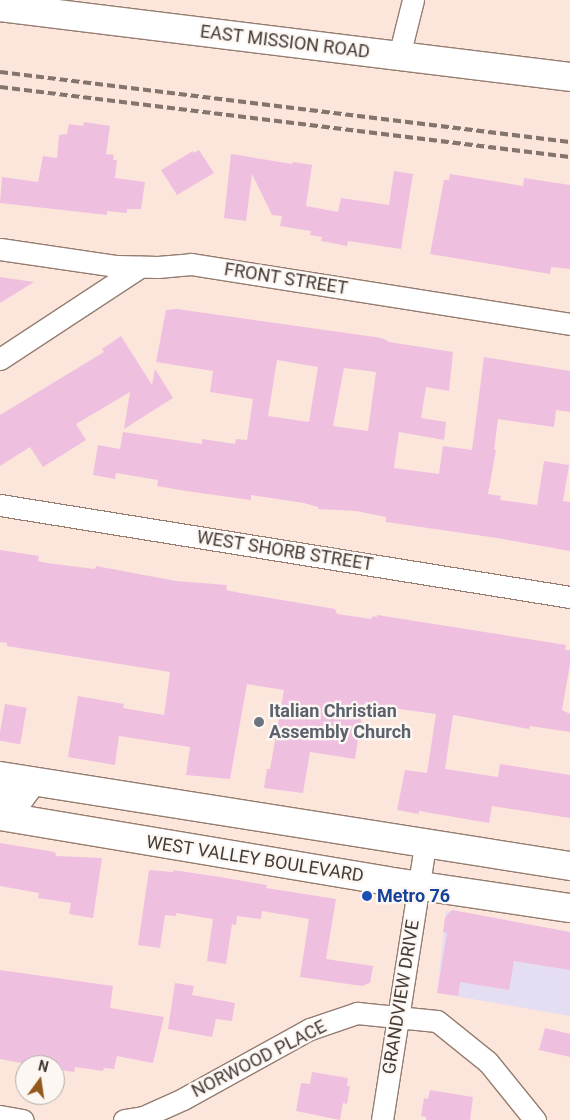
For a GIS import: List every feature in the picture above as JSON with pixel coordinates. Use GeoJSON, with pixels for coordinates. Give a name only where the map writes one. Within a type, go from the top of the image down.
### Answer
{"type":"FeatureCollection","features":[{"type":"Feature","properties":{"kind":"main road","name":"EAST MISSION ROAD"},"geometry":{"type":"LineString","coordinates":[[0,7],[570,76]]}},
{"type":"Feature","properties":{"kind":"main road"},"geometry":{"type":"LineString","coordinates":[[0,776],[570,866]]}},
{"type":"Feature","properties":{"kind":"main road"},"geometry":{"type":"LineString","coordinates":[[0,796],[20,799],[32,781]]}},
{"type":"Feature","properties":{"kind":"main road","name":"WEST VALLEY BOULEVARD"},"geometry":{"type":"LineString","coordinates":[[0,816],[419,886],[570,908]]}},
{"type":"Feature","properties":{"kind":"street"},"geometry":{"type":"LineString","coordinates":[[399,56],[413,0]]}},
{"type":"Feature","properties":{"kind":"street","name":"FRONT STREET"},"geometry":{"type":"LineString","coordinates":[[0,250],[117,266],[140,267],[192,264],[570,324]]}},
{"type":"Feature","properties":{"kind":"street"},"geometry":{"type":"LineString","coordinates":[[0,359],[140,267]]}},
{"type":"Feature","properties":{"kind":"street","name":"WEST SHORB STREET"},"geometry":{"type":"LineString","coordinates":[[0,504],[570,597]]}},
{"type":"Feature","properties":{"kind":"street","name":"GRANDVIEW DRIVE"},"geometry":{"type":"LineString","coordinates":[[382,1120],[425,844]]}},
{"type":"Feature","properties":{"kind":"street","name":"NORWOOD PLACE"},"geometry":{"type":"LineString","coordinates":[[124,1120],[143,1117],[183,1099],[310,1029],[357,1013],[437,1021],[488,1062],[536,1120]]}},
{"type":"Feature","properties":{"kind":"street"},"geometry":{"type":"LineString","coordinates":[[0,1116],[23,1120]]}},
{"type":"Feature","properties":{"kind":"shaded area"},"geometry":{"type":"Polygon","coordinates":[[[446,911],[570,932],[570,1016],[437,993],[446,911]]]}},
{"type":"Feature","properties":{"kind":"building"},"geometry":{"type":"Polygon","coordinates":[[[84,122],[110,126],[106,154],[114,155],[113,160],[117,160],[115,178],[145,182],[141,209],[127,209],[127,213],[107,211],[107,215],[0,203],[2,177],[38,182],[43,156],[57,158],[59,135],[67,134],[69,124],[83,126],[84,122]]]}},
{"type":"Feature","properties":{"kind":"building"},"geometry":{"type":"Polygon","coordinates":[[[199,150],[214,173],[177,195],[161,170],[193,151],[194,153],[199,150]]]}},
{"type":"Feature","properties":{"kind":"building"},"geometry":{"type":"Polygon","coordinates":[[[231,154],[292,164],[293,162],[312,165],[306,206],[338,212],[341,198],[389,205],[394,171],[413,174],[401,249],[348,241],[347,246],[321,241],[322,237],[310,235],[311,231],[280,226],[282,216],[272,215],[252,174],[246,221],[224,218],[231,154]]]}},
{"type":"Feature","properties":{"kind":"building"},"geometry":{"type":"Polygon","coordinates":[[[450,174],[523,186],[524,178],[570,185],[570,269],[551,267],[550,274],[430,254],[444,180],[449,180],[450,174]]]}},
{"type":"Feature","properties":{"kind":"building"},"geometry":{"type":"Polygon","coordinates":[[[0,277],[34,282],[0,303],[0,277]]]}},
{"type":"Feature","properties":{"kind":"building"},"geometry":{"type":"Polygon","coordinates":[[[177,309],[382,338],[389,342],[453,352],[449,391],[426,387],[421,418],[446,422],[444,440],[399,432],[394,468],[439,474],[443,446],[472,450],[484,357],[570,371],[570,412],[556,410],[554,427],[498,419],[494,450],[496,450],[488,494],[501,496],[500,500],[537,505],[544,461],[569,465],[563,501],[570,502],[570,551],[386,522],[386,517],[356,511],[318,509],[318,507],[304,503],[251,495],[251,500],[186,491],[157,486],[158,480],[116,473],[115,479],[93,475],[98,445],[120,449],[123,432],[202,444],[202,439],[235,444],[236,439],[247,440],[253,399],[210,392],[213,371],[156,362],[166,310],[177,309]],[[277,360],[268,416],[309,422],[318,367],[277,360]],[[344,368],[333,426],[368,431],[376,372],[344,368]]]}},
{"type":"Feature","properties":{"kind":"building"},"geometry":{"type":"Polygon","coordinates":[[[121,336],[152,385],[155,369],[173,398],[124,429],[130,392],[76,424],[86,440],[43,467],[30,447],[0,466],[0,415],[104,352],[102,349],[121,336]]]}},
{"type":"Feature","properties":{"kind":"building"},"geometry":{"type":"Polygon","coordinates":[[[0,550],[39,556],[38,561],[47,563],[95,569],[96,566],[176,581],[227,585],[226,590],[335,609],[337,614],[372,619],[372,616],[377,617],[377,615],[566,645],[565,650],[570,650],[570,664],[562,710],[570,714],[570,732],[530,726],[529,729],[453,715],[445,769],[498,777],[500,764],[570,775],[570,818],[492,806],[489,823],[419,811],[419,814],[397,810],[405,770],[427,773],[436,714],[364,704],[355,759],[310,752],[303,793],[264,788],[267,769],[270,769],[284,690],[247,684],[230,779],[186,775],[190,747],[119,736],[115,765],[68,757],[78,696],[124,704],[123,708],[164,715],[170,672],[7,646],[7,643],[0,642],[0,550]]]}},
{"type":"Feature","properties":{"kind":"building"},"geometry":{"type":"Polygon","coordinates":[[[5,704],[27,708],[20,744],[0,741],[5,704]]]}},
{"type":"Feature","properties":{"kind":"building"},"geometry":{"type":"Polygon","coordinates":[[[0,843],[55,852],[56,856],[102,858],[93,918],[69,914],[71,903],[38,898],[39,893],[0,886],[0,843]]]}},
{"type":"Feature","properties":{"kind":"building"},"geometry":{"type":"Polygon","coordinates":[[[149,870],[173,872],[173,870],[220,877],[267,885],[266,888],[336,899],[326,959],[373,966],[370,983],[362,986],[300,977],[309,919],[262,911],[261,919],[237,916],[236,925],[232,924],[226,964],[207,961],[213,919],[176,913],[176,916],[165,915],[160,948],[138,945],[149,870]]]}},
{"type":"Feature","properties":{"kind":"building"},"geometry":{"type":"Polygon","coordinates":[[[452,910],[570,932],[570,970],[514,961],[509,990],[460,982],[458,996],[437,993],[447,933],[443,932],[445,918],[452,910]]]}},
{"type":"Feature","properties":{"kind":"building"},"geometry":{"type":"Polygon","coordinates":[[[0,970],[113,986],[110,1008],[164,1017],[153,1063],[117,1056],[114,1069],[104,1068],[103,1071],[75,1067],[74,1072],[65,1071],[65,1055],[15,1055],[15,1062],[0,1059],[0,970]]]}},
{"type":"Feature","properties":{"kind":"building"},"geometry":{"type":"Polygon","coordinates":[[[175,983],[194,986],[192,995],[235,1003],[232,1021],[216,1019],[212,1037],[168,1029],[175,983]]]}},
{"type":"Feature","properties":{"kind":"building"},"geometry":{"type":"Polygon","coordinates":[[[545,1028],[570,1034],[570,1057],[539,1050],[545,1028]]]}},
{"type":"Feature","properties":{"kind":"building"},"geometry":{"type":"Polygon","coordinates":[[[312,1072],[348,1078],[347,1086],[350,1086],[347,1104],[343,1103],[340,1120],[296,1111],[301,1083],[310,1084],[312,1072]]]}},
{"type":"Feature","properties":{"kind":"building"},"geometry":{"type":"Polygon","coordinates":[[[430,1090],[473,1097],[470,1120],[426,1120],[426,1117],[421,1116],[424,1098],[428,1099],[430,1090]]]}},
{"type":"Feature","properties":{"kind":"railway"},"geometry":{"type":"LineString","coordinates":[[0,72],[570,142]]}},
{"type":"Feature","properties":{"kind":"railway"},"geometry":{"type":"LineString","coordinates":[[0,87],[570,157]]}},
{"type":"Feature","properties":{"kind":"place","name":"Italian Christian Assembly Church"},"geometry":{"type":"Point","coordinates":[259,722]}},
{"type":"Feature","properties":{"kind":"place","name":"Metro 76"},"geometry":{"type":"Point","coordinates":[367,896]}}]}
